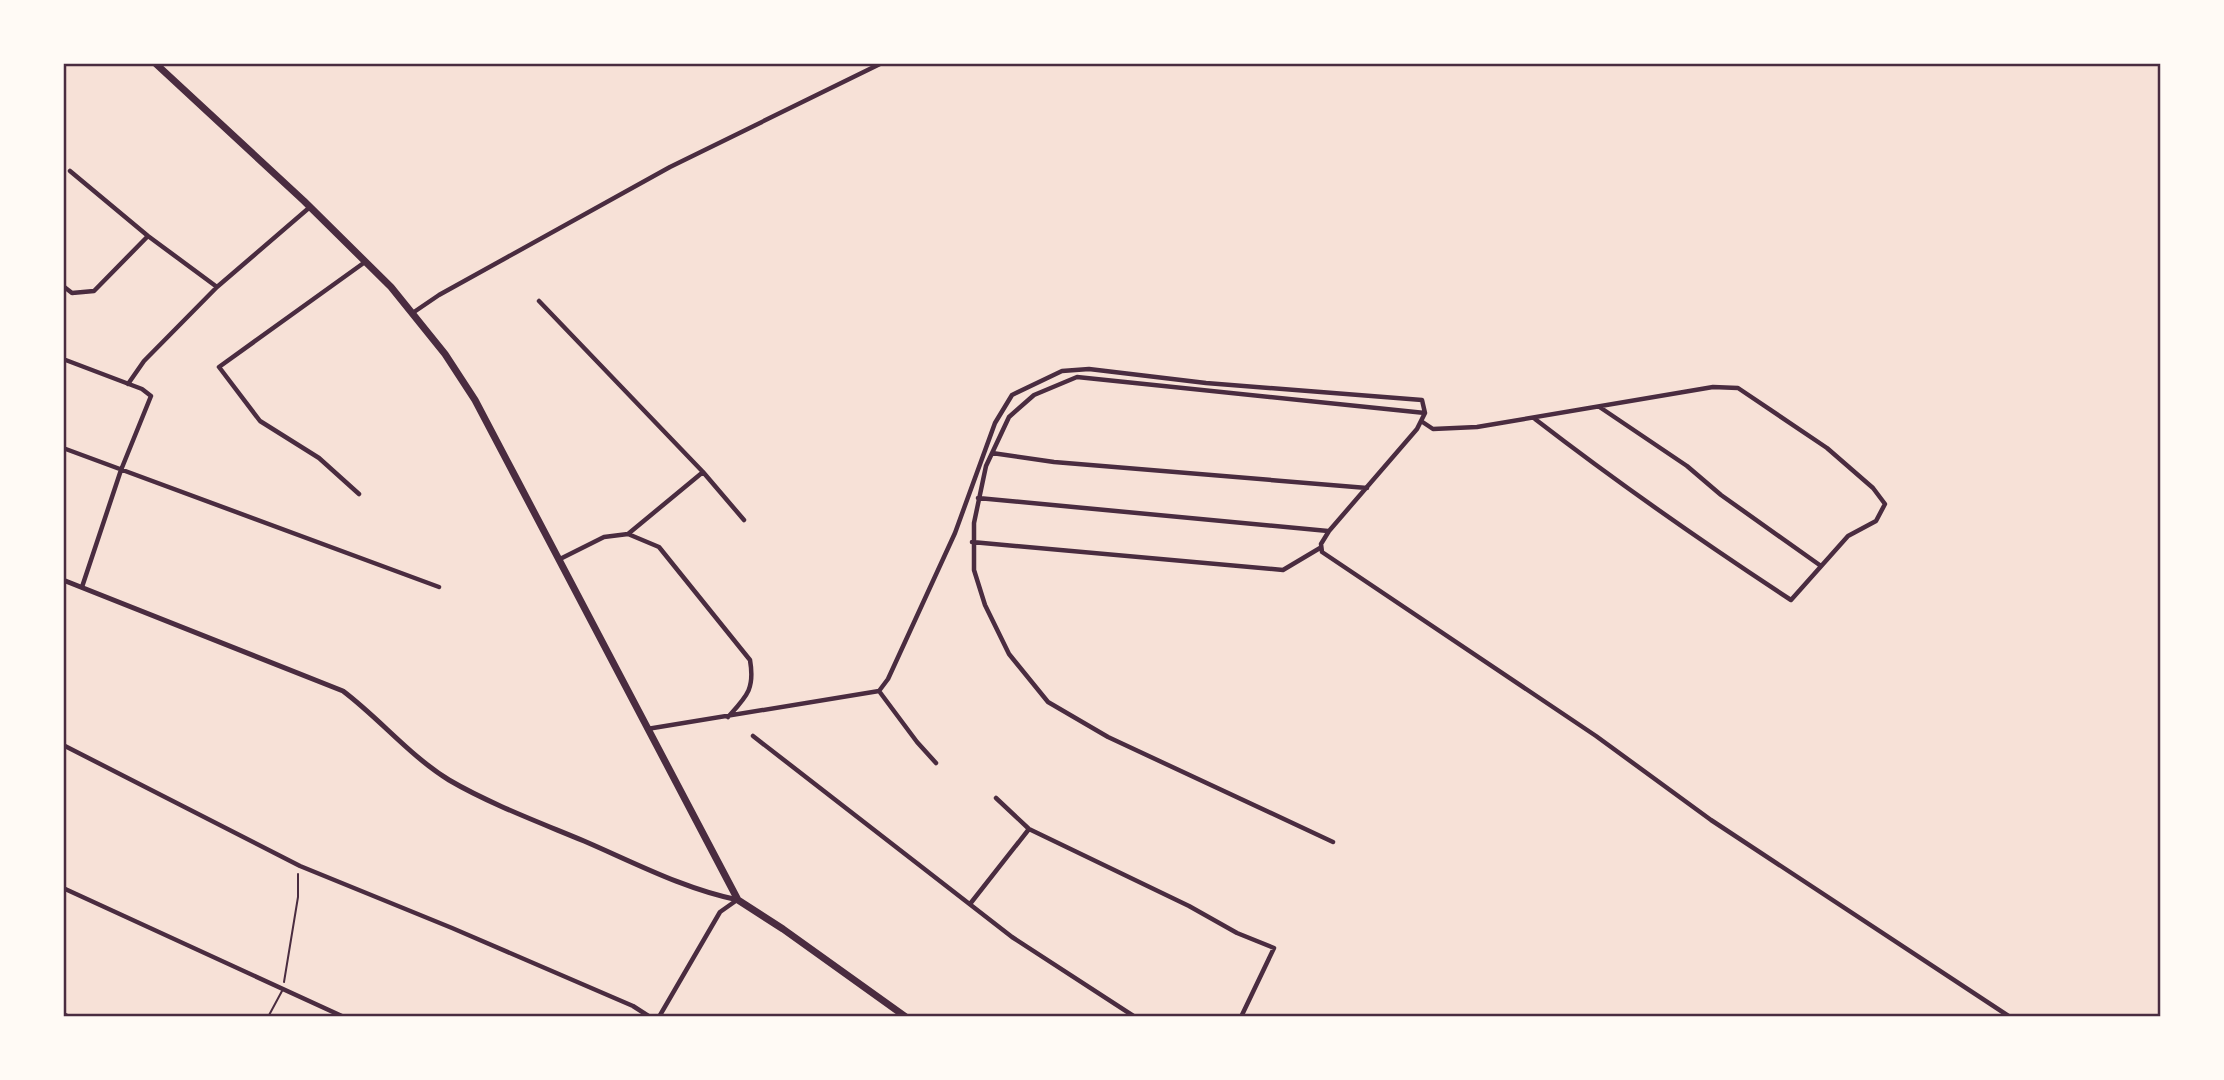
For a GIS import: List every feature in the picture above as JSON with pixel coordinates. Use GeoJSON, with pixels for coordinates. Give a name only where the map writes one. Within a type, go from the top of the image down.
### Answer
{"type":"FeatureCollection","features":[{"type":"Feature","properties":{"kind":"main road"},"geometry":{"type":"LineString","coordinates":[[155,63],[365,261],[414,312],[445,354],[475,400],[738,900],[906,1017]]}},
{"type":"Feature","properties":{"kind":"street"},"geometry":{"type":"LineString","coordinates":[[414,312],[439,295],[670,167],[882,63]]}},
{"type":"Feature","properties":{"kind":"street"},"geometry":{"type":"LineString","coordinates":[[71,171],[148,236],[217,287]]}},
{"type":"Feature","properties":{"kind":"street"},"geometry":{"type":"LineString","coordinates":[[128,384],[144,361],[217,287],[310,207]]}},
{"type":"Feature","properties":{"kind":"street"},"geometry":{"type":"LineString","coordinates":[[63,286],[72,293],[94,291],[148,236]]}},
{"type":"Feature","properties":{"kind":"street"},"geometry":{"type":"LineString","coordinates":[[359,494],[319,458],[260,421],[219,367],[365,261]]}},
{"type":"Feature","properties":{"kind":"street"},"geometry":{"type":"LineString","coordinates":[[539,301],[703,472],[744,520]]}},
{"type":"Feature","properties":{"kind":"street"},"geometry":{"type":"LineString","coordinates":[[63,359],[142,389],[151,396],[121,470],[82,587]]}},
{"type":"Feature","properties":{"kind":"street"},"geometry":{"type":"LineString","coordinates":[[648,729],[879,691],[888,679],[949,545],[995,423],[1012,395],[1062,371],[1089,369],[1206,383],[1422,400],[1425,413],[1417,429],[1329,531],[1321,548],[1283,570],[972,542]]}},
{"type":"Feature","properties":{"kind":"street"},"geometry":{"type":"LineString","coordinates":[[1333,842],[1108,737],[1048,702],[1009,654],[985,605],[974,570],[972,542],[978,498],[986,466],[1009,417],[1034,395],[1077,377],[1425,413]]}},
{"type":"Feature","properties":{"kind":"street"},"geometry":{"type":"LineString","coordinates":[[1420,421],[1433,429],[1477,427],[1713,387],[1738,388],[1827,448],[1873,488],[1885,504],[1876,521],[1847,536],[1791,600],[1595,465],[1535,419]]}},
{"type":"Feature","properties":{"kind":"street"},"geometry":{"type":"LineString","coordinates":[[1600,408],[1688,466],[1721,495],[1821,566]]}},
{"type":"Feature","properties":{"kind":"street"},"geometry":{"type":"LineString","coordinates":[[63,448],[439,587]]}},
{"type":"Feature","properties":{"kind":"street"},"geometry":{"type":"LineString","coordinates":[[992,453],[1054,462],[1368,488]]}},
{"type":"Feature","properties":{"kind":"street"},"geometry":{"type":"LineString","coordinates":[[628,534],[703,472]]}},
{"type":"Feature","properties":{"kind":"street"},"geometry":{"type":"LineString","coordinates":[[978,498],[1329,531]]}},
{"type":"Feature","properties":{"kind":"street"},"geometry":{"type":"LineString","coordinates":[[559,559],[604,537],[628,534],[659,547],[750,660],[753,678],[745,698],[728,717]]}},
{"type":"Feature","properties":{"kind":"street"},"geometry":{"type":"LineString","coordinates":[[1321,548],[1328,557],[1596,736],[1711,820],[2010,1017]]}},
{"type":"Feature","properties":{"kind":"street"},"geometry":{"type":"LineString","coordinates":[[63,580],[343,691],[372,713],[404,745],[449,779],[522,815],[704,893],[738,900]]}},
{"type":"Feature","properties":{"kind":"street"},"geometry":{"type":"LineString","coordinates":[[879,691],[936,763]]}},
{"type":"Feature","properties":{"kind":"street"},"geometry":{"type":"LineString","coordinates":[[753,737],[1012,937],[1135,1017]]}},
{"type":"Feature","properties":{"kind":"street"},"geometry":{"type":"LineString","coordinates":[[63,745],[300,866],[633,1006],[650,1017]]}},
{"type":"Feature","properties":{"kind":"street"},"geometry":{"type":"LineString","coordinates":[[996,798],[1029,829],[1189,906],[1237,933],[1274,948],[1241,1017]]}},
{"type":"Feature","properties":{"kind":"street"},"geometry":{"type":"LineString","coordinates":[[970,904],[1029,829]]}},
{"type":"Feature","properties":{"kind":"street"},"geometry":{"type":"LineString","coordinates":[[63,888],[344,1017]]}},
{"type":"Feature","properties":{"kind":"street"},"geometry":{"type":"LineString","coordinates":[[659,1017],[720,912],[738,900]]}},
{"type":"Feature","properties":{"kind":"street"},"geometry":{"type":"LineString","coordinates":[[63,1014],[69,1017]]}},
{"type":"Feature","properties":{"kind":"lane"},"geometry":{"type":"LineString","coordinates":[[268,1017],[283,990]]}},
{"type":"Feature","properties":{"kind":"path"},"geometry":{"type":"LineString","coordinates":[[283,990],[296,914],[300,866]]}}]}
